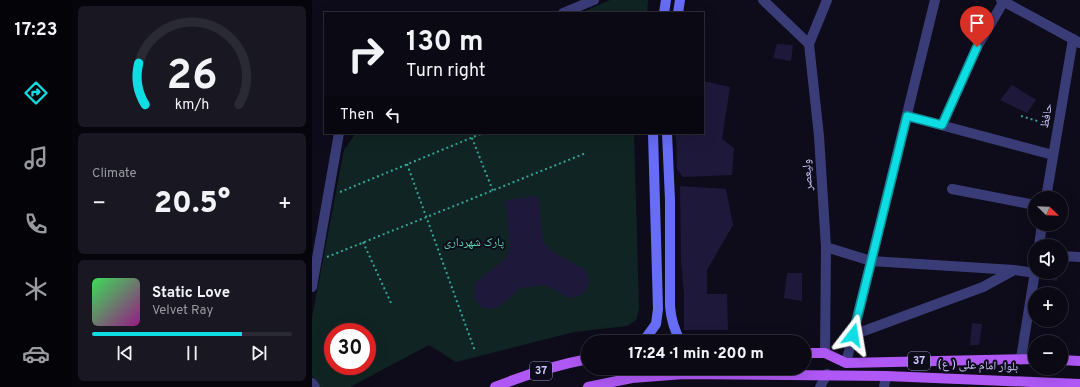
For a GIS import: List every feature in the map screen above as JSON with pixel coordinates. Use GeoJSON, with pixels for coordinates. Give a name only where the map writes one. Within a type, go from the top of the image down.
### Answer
{"type":"FeatureCollection","features":[{"type":"Feature","properties":{"kind":"main road"},"geometry":{"type":"LineString","coordinates":[[664,12],[666,0]]}},
{"type":"Feature","properties":{"kind":"main road"},"geometry":{"type":"LineString","coordinates":[[678,12],[680,0]]}},
{"type":"Feature","properties":{"kind":"main road"},"geometry":{"type":"LineString","coordinates":[[648,335],[656,324],[658,309],[653,134]]}},
{"type":"Feature","properties":{"kind":"main road"},"geometry":{"type":"LineString","coordinates":[[667,134],[670,200],[670,306],[671,318],[677,335]]}},
{"type":"Feature","properties":{"kind":"main road","name":"بلوار امام علی ( ع)"},"geometry":{"type":"LineString","coordinates":[[811,352],[825,353],[846,363],[1028,358]]}},
{"type":"Feature","properties":{"kind":"main road"},"geometry":{"type":"LineString","coordinates":[[1068,360],[1080,361]]}},
{"type":"Feature","properties":{"kind":"main road","name":"37"},"geometry":{"type":"LineString","coordinates":[[495,387],[519,377],[567,363],[581,361]]}},
{"type":"Feature","properties":{"kind":"main road","name":"بلوار امام علی ( ع)"},"geometry":{"type":"LineString","coordinates":[[588,387],[632,378],[684,374],[827,374],[886,376],[1008,384],[1074,385]]}},
{"type":"Feature","properties":{"kind":"street"},"geometry":{"type":"LineString","coordinates":[[565,12],[594,0]]}},
{"type":"Feature","properties":{"kind":"street"},"geometry":{"type":"LineString","coordinates":[[763,0],[809,44]]}},
{"type":"Feature","properties":{"kind":"street","name":"ولیعصر"},"geometry":{"type":"LineString","coordinates":[[825,353],[826,247],[819,136],[809,44],[827,0]]}},
{"type":"Feature","properties":{"kind":"street"},"geometry":{"type":"LineString","coordinates":[[846,363],[935,0]]}},
{"type":"Feature","properties":{"kind":"street"},"geometry":{"type":"LineString","coordinates":[[942,125],[977,47],[1002,1],[1076,41]]}},
{"type":"Feature","properties":{"kind":"street","name":"حافظ"},"geometry":{"type":"LineString","coordinates":[[1047,191],[1058,128],[1076,41]]}},
{"type":"Feature","properties":{"kind":"street"},"geometry":{"type":"LineString","coordinates":[[907,116],[1053,155]]}},
{"type":"Feature","properties":{"kind":"street"},"geometry":{"type":"LineString","coordinates":[[312,287],[339,134]]}},
{"type":"Feature","properties":{"kind":"street"},"geometry":{"type":"LineString","coordinates":[[952,189],[1028,204]]}},
{"type":"Feature","properties":{"kind":"street"},"geometry":{"type":"LineString","coordinates":[[826,247],[871,261],[1028,271]]}},
{"type":"Feature","properties":{"kind":"street"},"geometry":{"type":"LineString","coordinates":[[1068,256],[1080,257]]}},
{"type":"Feature","properties":{"kind":"street"},"geometry":{"type":"LineString","coordinates":[[853,335],[983,287],[1014,270]]}},
{"type":"Feature","properties":{"kind":"street"},"geometry":{"type":"LineString","coordinates":[[1021,358],[1034,279]]}},
{"type":"Feature","properties":{"kind":"street"},"geometry":{"type":"LineString","coordinates":[[820,387],[827,374]]}},
{"type":"Feature","properties":{"kind":"street"},"geometry":{"type":"LineString","coordinates":[[884,387],[886,376]]}},
{"type":"Feature","properties":{"kind":"street"},"geometry":{"type":"LineString","coordinates":[[312,383],[315,387]]}},
{"type":"Feature","properties":{"kind":"path"},"geometry":{"type":"LineString","coordinates":[[1021,116],[1058,128]]}},
{"type":"Feature","properties":{"kind":"path"},"geometry":{"type":"LineString","coordinates":[[470,134],[493,191]]}},
{"type":"Feature","properties":{"kind":"path"},"geometry":{"type":"LineString","coordinates":[[328,197],[481,134]]}},
{"type":"Feature","properties":{"kind":"path"},"geometry":{"type":"LineString","coordinates":[[317,261],[586,153]]}},
{"type":"Feature","properties":{"kind":"path"},"geometry":{"type":"LineString","coordinates":[[407,164],[475,351]]}},
{"type":"Feature","properties":{"kind":"path"},"geometry":{"type":"LineString","coordinates":[[363,242],[391,303]]}},
{"type":"Feature","properties":{"kind":"green space"},"geometry":{"type":"Polygon","coordinates":[[[610,0],[648,0],[647,12],[583,12],[610,0]]]}},
{"type":"Feature","properties":{"kind":"green space","name":"پارک شهرداری"},"geometry":{"type":"Polygon","coordinates":[[[355,134],[634,134],[639,309],[636,320],[627,326],[574,332],[456,362],[429,345],[376,373],[376,323],[324,323],[324,375],[373,375],[350,387],[321,387],[312,376],[312,318],[344,150],[355,134]]]}},
{"type":"Feature","properties":{"kind":"building"},"geometry":{"type":"Polygon","coordinates":[[[777,44],[793,45],[791,61],[773,58],[777,44]]]}},
{"type":"Feature","properties":{"kind":"building"},"geometry":{"type":"Polygon","coordinates":[[[704,81],[730,87],[722,139],[734,148],[732,175],[683,177],[677,169],[676,134],[704,134],[704,81]]]}},
{"type":"Feature","properties":{"kind":"building"},"geometry":{"type":"Polygon","coordinates":[[[1012,85],[1036,100],[1027,113],[1000,100],[1012,85]]]}},
{"type":"Feature","properties":{"kind":"building"},"geometry":{"type":"Polygon","coordinates":[[[680,186],[726,189],[733,225],[707,270],[707,294],[727,294],[728,330],[684,330],[680,186]]]}},
{"type":"Feature","properties":{"kind":"building"},"geometry":{"type":"Polygon","coordinates":[[[538,196],[543,242],[553,252],[585,270],[589,280],[588,286],[581,295],[570,298],[545,285],[521,288],[497,308],[486,309],[474,298],[474,287],[476,282],[505,259],[510,247],[505,200],[538,196]]]}},
{"type":"Feature","properties":{"kind":"building"},"geometry":{"type":"Polygon","coordinates":[[[787,273],[802,273],[802,301],[784,298],[787,273]]]}},
{"type":"Feature","properties":{"kind":"building"},"geometry":{"type":"Polygon","coordinates":[[[972,323],[982,324],[979,345],[970,345],[972,323]]]}},
{"type":"Feature","properties":{"kind":"route"},"geometry":{"type":"LineString","coordinates":[[853,335],[907,116],[942,125],[977,47]]}}]}
